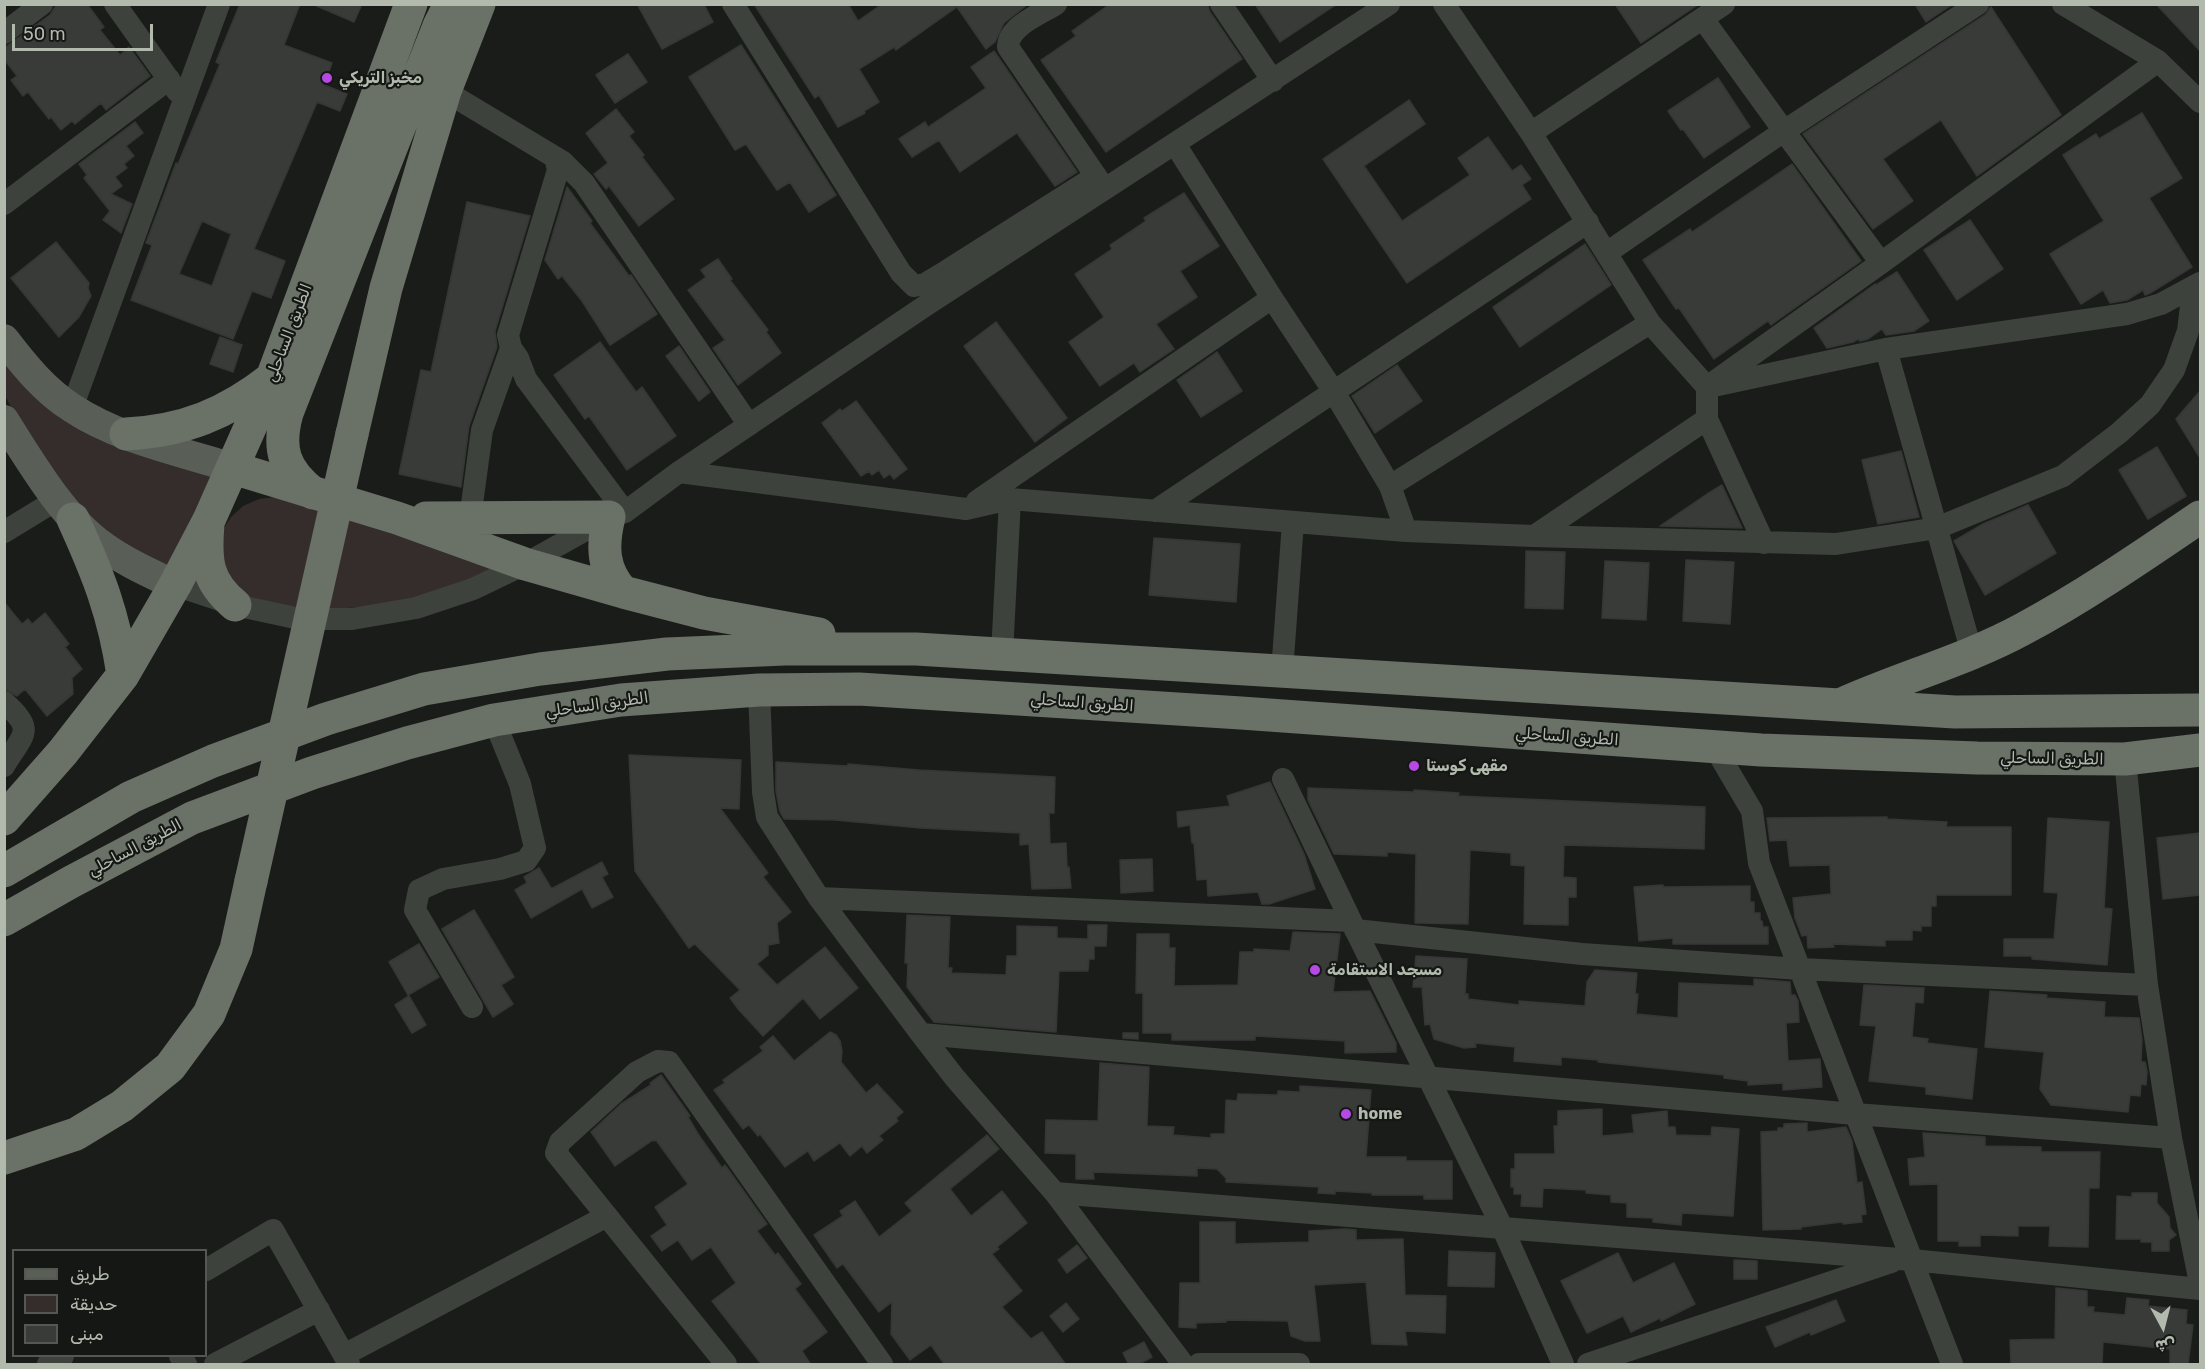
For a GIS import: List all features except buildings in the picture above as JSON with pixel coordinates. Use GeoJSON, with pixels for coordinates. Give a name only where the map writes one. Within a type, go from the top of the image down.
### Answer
{"type":"FeatureCollection","features":[{"type":"Feature","properties":{"kind":"highway","name":"الطريق الساحلي"},"geometry":{"type":"LineString","coordinates":[[4,819],[63,752],[123,675],[175,585],[208,520],[272,378],[411,4]]}},
{"type":"Feature","properties":{"kind":"highway"},"geometry":{"type":"LineString","coordinates":[[313,493],[299,482],[288,467],[282,449],[282,431],[287,413],[439,26],[450,4]]}},
{"type":"Feature","properties":{"kind":"highway"},"geometry":{"type":"LineString","coordinates":[[4,1158],[76,1134],[122,1106],[170,1067],[209,1014],[236,949],[386,288],[445,91],[479,4]]}},
{"type":"Feature","properties":{"kind":"highway"},"geometry":{"type":"LineString","coordinates":[[126,434],[161,431],[204,420],[236,404],[272,378]]}},
{"type":"Feature","properties":{"kind":"highway"},"geometry":{"type":"LineString","coordinates":[[233,468],[397,518],[525,564],[623,592],[726,617],[916,649]]}},
{"type":"Feature","properties":{"kind":"highway"},"geometry":{"type":"LineString","coordinates":[[65,509],[100,578],[118,642],[123,675]]}},
{"type":"Feature","properties":{"kind":"highway"},"geometry":{"type":"LineString","coordinates":[[397,518],[470,519],[617,514],[604,546],[605,560],[609,573],[623,592]]}},
{"type":"Feature","properties":{"kind":"highway"},"geometry":{"type":"LineString","coordinates":[[1838,706],[1877,688],[1972,653],[2023,629],[2145,555],[2200,516]]}},
{"type":"Feature","properties":{"kind":"highway"},"geometry":{"type":"LineString","coordinates":[[208,520],[206,552],[208,564],[218,587],[236,605]]}},
{"type":"Feature","properties":{"kind":"highway"},"geometry":{"type":"LineString","coordinates":[[4,872],[131,797],[213,761],[326,719],[424,689],[540,669],[668,654],[785,649],[916,649],[1955,712],[2200,711]]}},
{"type":"Feature","properties":{"kind":"highway","name":"الطريق الساحلي"},"geometry":{"type":"LineString","coordinates":[[4,920],[192,818],[312,773],[407,743],[494,720],[621,700],[759,690],[871,690],[1241,713],[1715,748],[1977,758],[2125,759],[2200,750]]}},
{"type":"Feature","properties":{"kind":"main road"},"geometry":{"type":"LineString","coordinates":[[4,339],[42,384],[72,408],[98,423],[233,468]]}},
{"type":"Feature","properties":{"kind":"main road"},"geometry":{"type":"LineString","coordinates":[[4,420],[65,509],[110,551],[175,585]]}},
{"type":"Feature","properties":{"kind":"street"},"geometry":{"type":"LineString","coordinates":[[4,33],[42,4]]}},
{"type":"Feature","properties":{"kind":"street"},"geometry":{"type":"LineString","coordinates":[[114,4],[184,103]]}},
{"type":"Feature","properties":{"kind":"street"},"geometry":{"type":"LineString","coordinates":[[72,408],[219,4]]}},
{"type":"Feature","properties":{"kind":"street"},"geometry":{"type":"LineString","coordinates":[[733,4],[901,273],[914,286],[925,284],[1101,183],[1175,144],[1389,4]]}},
{"type":"Feature","properties":{"kind":"street"},"geometry":{"type":"LineString","coordinates":[[1056,4],[1013,32],[1008,39],[1008,47],[1101,183]]}},
{"type":"Feature","properties":{"kind":"street"},"geometry":{"type":"LineString","coordinates":[[1221,4],[1273,81]]}},
{"type":"Feature","properties":{"kind":"street"},"geometry":{"type":"LineString","coordinates":[[1444,4],[1608,252],[1650,323],[1707,387],[1707,419],[1764,543]]}},
{"type":"Feature","properties":{"kind":"street"},"geometry":{"type":"LineString","coordinates":[[1531,133],[1725,4]]}},
{"type":"Feature","properties":{"kind":"street"},"geometry":{"type":"LineString","coordinates":[[1608,252],[1784,131],[1978,4]]}},
{"type":"Feature","properties":{"kind":"street"},"geometry":{"type":"LineString","coordinates":[[2063,4],[2158,61],[2200,102]]}},
{"type":"Feature","properties":{"kind":"street"},"geometry":{"type":"LineString","coordinates":[[1703,19],[1881,263]]}},
{"type":"Feature","properties":{"kind":"street"},"geometry":{"type":"LineString","coordinates":[[1707,387],[2158,61]]}},
{"type":"Feature","properties":{"kind":"street"},"geometry":{"type":"LineString","coordinates":[[4,204],[169,79]]}},
{"type":"Feature","properties":{"kind":"street"},"geometry":{"type":"LineString","coordinates":[[445,91],[563,162],[584,183],[749,425]]}},
{"type":"Feature","properties":{"kind":"street"},"geometry":{"type":"LineString","coordinates":[[1175,144],[1334,392],[1390,486],[1406,531]]}},
{"type":"Feature","properties":{"kind":"street"},"geometry":{"type":"LineString","coordinates":[[555,157],[558,170],[508,335],[511,348],[519,358],[526,379],[617,514]]}},
{"type":"Feature","properties":{"kind":"street"},"geometry":{"type":"LineString","coordinates":[[175,585],[236,605],[300,619],[352,619],[416,608],[473,589],[525,564],[617,514],[925,306],[1101,183]]}},
{"type":"Feature","properties":{"kind":"street"},"geometry":{"type":"LineString","coordinates":[[1155,511],[1588,222]]}},
{"type":"Feature","properties":{"kind":"street"},"geometry":{"type":"LineString","coordinates":[[1707,387],[1886,349],[2127,314],[2161,304],[2197,286]]}},
{"type":"Feature","properties":{"kind":"street"},"geometry":{"type":"LineString","coordinates":[[679,472],[966,509],[1010,499],[1406,531],[1836,544],[1937,528],[2062,476],[2119,433],[2150,405],[2174,370],[2188,331],[2197,286]]}},
{"type":"Feature","properties":{"kind":"street"},"geometry":{"type":"LineString","coordinates":[[966,509],[1272,298]]}},
{"type":"Feature","properties":{"kind":"street"},"geometry":{"type":"LineString","coordinates":[[1390,486],[1650,323]]}},
{"type":"Feature","properties":{"kind":"street"},"geometry":{"type":"LineString","coordinates":[[470,519],[482,430],[511,348]]}},
{"type":"Feature","properties":{"kind":"street"},"geometry":{"type":"LineString","coordinates":[[1886,349],[1972,653]]}},
{"type":"Feature","properties":{"kind":"street"},"geometry":{"type":"LineString","coordinates":[[1534,536],[1707,419]]}},
{"type":"Feature","properties":{"kind":"street"},"geometry":{"type":"LineString","coordinates":[[1002,654],[1010,499]]}},
{"type":"Feature","properties":{"kind":"street"},"geometry":{"type":"LineString","coordinates":[[4,532],[65,509]]}},
{"type":"Feature","properties":{"kind":"street"},"geometry":{"type":"LineString","coordinates":[[1282,672],[1293,522]]}},
{"type":"Feature","properties":{"kind":"street"},"geometry":{"type":"LineString","coordinates":[[759,690],[763,792],[767,817],[819,898],[921,1034],[955,1078],[1055,1193],[1183,1365]]}},
{"type":"Feature","properties":{"kind":"street"},"geometry":{"type":"LineString","coordinates":[[4,702],[19,715],[24,724],[24,734],[4,766]]}},
{"type":"Feature","properties":{"kind":"street"},"geometry":{"type":"LineString","coordinates":[[472,1007],[415,910],[419,890],[443,879],[500,869],[526,861],[535,848],[520,784],[494,720]]}},
{"type":"Feature","properties":{"kind":"street"},"geometry":{"type":"LineString","coordinates":[[1715,748],[1752,811],[1758,863],[1855,1114],[1906,1259],[1952,1365]]}},
{"type":"Feature","properties":{"kind":"street"},"geometry":{"type":"LineString","coordinates":[[2125,759],[2147,985],[2171,1138],[2200,1283]]}},
{"type":"Feature","properties":{"kind":"street"},"geometry":{"type":"LineString","coordinates":[[1283,779],[1503,1229],[1563,1365]]}},
{"type":"Feature","properties":{"kind":"street"},"geometry":{"type":"LineString","coordinates":[[819,898],[1353,926],[1582,954],[1800,969],[2147,985]]}},
{"type":"Feature","properties":{"kind":"street"},"geometry":{"type":"LineString","coordinates":[[921,1034],[1855,1114],[2171,1138]]}},
{"type":"Feature","properties":{"kind":"street"},"geometry":{"type":"LineString","coordinates":[[726,1365],[556,1154],[560,1142],[637,1072],[658,1061],[669,1062],[882,1365]]}},
{"type":"Feature","properties":{"kind":"street"},"geometry":{"type":"LineString","coordinates":[[1055,1193],[1906,1259],[2200,1289]]}},
{"type":"Feature","properties":{"kind":"street"},"geometry":{"type":"LineString","coordinates":[[207,1269],[273,1230],[346,1360],[607,1216]]}},
{"type":"Feature","properties":{"kind":"street"},"geometry":{"type":"LineString","coordinates":[[1588,1365],[1906,1259]]}},
{"type":"Feature","properties":{"kind":"street"},"geometry":{"type":"LineString","coordinates":[[215,1365],[319,1310]]}},
{"type":"Feature","properties":{"kind":"street"},"geometry":{"type":"LineString","coordinates":[[48,1365],[61,1357]]}},
{"type":"Feature","properties":{"kind":"street"},"geometry":{"type":"LineString","coordinates":[[1199,1365],[1299,1365]]}},
{"type":"Feature","properties":{"kind":"green space"},"geometry":{"type":"Polygon","coordinates":[[[4,357],[40,401],[61,419],[121,446],[214,476],[172,569],[115,542],[84,513],[40,458],[5,396],[4,357]]]}},
{"type":"Feature","properties":{"kind":"green space"},"geometry":{"type":"Polygon","coordinates":[[[275,497],[291,500],[493,567],[445,592],[363,607],[315,610],[272,607],[241,595],[221,566],[222,531],[231,517],[243,506],[259,499],[275,497]]]}},
{"type":"Feature","properties":{"kind":"place","name":"مخبز التريكي"},"geometry":{"type":"Point","coordinates":[327,78]}},
{"type":"Feature","properties":{"kind":"place","name":"مقهى كوستا"},"geometry":{"type":"Point","coordinates":[1414,766]}},
{"type":"Feature","properties":{"kind":"place","name":"مسجد الاستقامة"},"geometry":{"type":"Point","coordinates":[1315,970]}},
{"type":"Feature","properties":{"kind":"place","name":"home"},"geometry":{"type":"Point","coordinates":[1346,1114]}}]}
